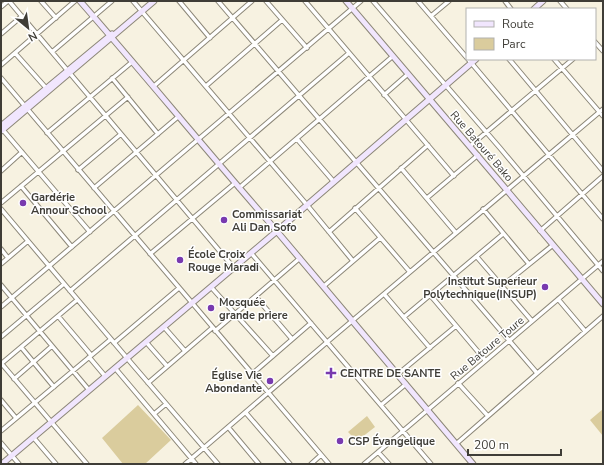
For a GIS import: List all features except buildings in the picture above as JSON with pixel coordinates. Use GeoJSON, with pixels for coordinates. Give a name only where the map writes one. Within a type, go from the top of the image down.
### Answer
{"type":"FeatureCollection","features":[{"type":"Feature","properties":{"kind":"street"},"geometry":{"type":"LineString","coordinates":[[1,7],[8,1],[22,16],[234,268]]}},
{"type":"Feature","properties":{"kind":"street"},"geometry":{"type":"LineString","coordinates":[[41,1],[56,18]]}},
{"type":"Feature","properties":{"kind":"street"},"geometry":{"type":"LineString","coordinates":[[1,65],[75,1]]}},
{"type":"Feature","properties":{"kind":"street"},"geometry":{"type":"LineString","coordinates":[[80,1],[324,286],[473,464]]}},
{"type":"Feature","properties":{"kind":"street"},"geometry":{"type":"LineString","coordinates":[[52,52],[112,1]]}},
{"type":"Feature","properties":{"kind":"street"},"geometry":{"type":"LineString","coordinates":[[133,1],[250,137],[353,261]]}},
{"type":"Feature","properties":{"kind":"street"},"geometry":{"type":"LineString","coordinates":[[90,232],[2,129],[47,89],[154,1]]}},
{"type":"Feature","properties":{"kind":"street"},"geometry":{"type":"LineString","coordinates":[[179,1],[210,38]]}},
{"type":"Feature","properties":{"kind":"street"},"geometry":{"type":"LineString","coordinates":[[218,1],[537,374]]}},
{"type":"Feature","properties":{"kind":"street"},"geometry":{"type":"LineString","coordinates":[[154,86],[252,1]]}},
{"type":"Feature","properties":{"kind":"street"},"geometry":{"type":"LineString","coordinates":[[266,1],[307,48]]}},
{"type":"Feature","properties":{"kind":"street"},"geometry":{"type":"LineString","coordinates":[[305,1],[454,176]]}},
{"type":"Feature","properties":{"kind":"street","name":"Rue Batouré Bako"},"geometry":{"type":"LineString","coordinates":[[346,1],[603,304]]}},
{"type":"Feature","properties":{"kind":"street"},"geometry":{"type":"LineString","coordinates":[[1,307],[361,1]]}},
{"type":"Feature","properties":{"kind":"street"},"geometry":{"type":"LineString","coordinates":[[373,1],[603,271]]}},
{"type":"Feature","properties":{"kind":"street"},"geometry":{"type":"LineString","coordinates":[[418,1],[466,57]]}},
{"type":"Feature","properties":{"kind":"street"},"geometry":{"type":"LineString","coordinates":[[431,16],[449,1]]}},
{"type":"Feature","properties":{"kind":"street"},"geometry":{"type":"LineString","coordinates":[[535,8],[543,1]]}},
{"type":"Feature","properties":{"kind":"street"},"geometry":{"type":"LineString","coordinates":[[1,34],[22,16]]}},
{"type":"Feature","properties":{"kind":"street"},"geometry":{"type":"LineString","coordinates":[[206,86],[282,20]]}},
{"type":"Feature","properties":{"kind":"street"},"geometry":{"type":"LineString","coordinates":[[596,43],[603,51]]}},
{"type":"Feature","properties":{"kind":"street"},"geometry":{"type":"LineString","coordinates":[[15,53],[47,89]]}},
{"type":"Feature","properties":{"kind":"street"},"geometry":{"type":"LineString","coordinates":[[70,291],[349,53]]}},
{"type":"Feature","properties":{"kind":"street"},"geometry":{"type":"LineString","coordinates":[[239,188],[393,56]]}},
{"type":"Feature","properties":{"kind":"street"},"geometry":{"type":"LineString","coordinates":[[2,464],[334,182],[446,85],[469,60],[603,219]]}},
{"type":"Feature","properties":{"kind":"street"},"geometry":{"type":"LineString","coordinates":[[510,60],[603,171]]}},
{"type":"Feature","properties":{"kind":"street"},"geometry":{"type":"LineString","coordinates":[[555,60],[601,110],[603,116]]}},
{"type":"Feature","properties":{"kind":"street"},"geometry":{"type":"LineString","coordinates":[[470,146],[572,60]]}},
{"type":"Feature","properties":{"kind":"street"},"geometry":{"type":"LineString","coordinates":[[47,133],[132,62]]}},
{"type":"Feature","properties":{"kind":"street"},"geometry":{"type":"LineString","coordinates":[[384,95],[408,74]]}},
{"type":"Feature","properties":{"kind":"street"},"geometry":{"type":"LineString","coordinates":[[112,78],[158,134]]}},
{"type":"Feature","properties":{"kind":"street"},"geometry":{"type":"LineString","coordinates":[[1,79],[329,464]]}},
{"type":"Feature","properties":{"kind":"street"},"geometry":{"type":"LineString","coordinates":[[1,203],[128,97]]}},
{"type":"Feature","properties":{"kind":"street"},"geometry":{"type":"LineString","coordinates":[[185,464],[246,413],[352,320],[601,110]]}},
{"type":"Feature","properties":{"kind":"street"},"geometry":{"type":"LineString","coordinates":[[94,188],[179,116]]}},
{"type":"Feature","properties":{"kind":"street"},"geometry":{"type":"LineString","coordinates":[[78,170],[121,134]]}},
{"type":"Feature","properties":{"kind":"street"},"geometry":{"type":"LineString","coordinates":[[297,138],[334,182]]}},
{"type":"Feature","properties":{"kind":"street"},"geometry":{"type":"LineString","coordinates":[[329,232],[428,145]]}},
{"type":"Feature","properties":{"kind":"street"},"geometry":{"type":"LineString","coordinates":[[1,170],[22,152]]}},
{"type":"Feature","properties":{"kind":"street"},"geometry":{"type":"LineString","coordinates":[[427,198],[478,155]]}},
{"type":"Feature","properties":{"kind":"street"},"geometry":{"type":"LineString","coordinates":[[401,168],[456,233]]}},
{"type":"Feature","properties":{"kind":"street"},"geometry":{"type":"LineString","coordinates":[[540,231],[603,176]]}},
{"type":"Feature","properties":{"kind":"street"},"geometry":{"type":"LineString","coordinates":[[150,254],[235,183]]}},
{"type":"Feature","properties":{"kind":"street"},"geometry":{"type":"LineString","coordinates":[[22,186],[72,247]]}},
{"type":"Feature","properties":{"kind":"street"},"geometry":{"type":"LineString","coordinates":[[355,208],[410,272]]}},
{"type":"Feature","properties":{"kind":"street"},"geometry":{"type":"LineString","coordinates":[[1,209],[110,339],[218,464]]}},
{"type":"Feature","properties":{"kind":"street"},"geometry":{"type":"LineString","coordinates":[[483,210],[529,264]]}},
{"type":"Feature","properties":{"kind":"street"},"geometry":{"type":"LineString","coordinates":[[404,318],[503,234]]}},
{"type":"Feature","properties":{"kind":"street"},"geometry":{"type":"LineString","coordinates":[[324,286],[380,238]]}},
{"type":"Feature","properties":{"kind":"street"},"geometry":{"type":"LineString","coordinates":[[1,264],[28,241]]}},
{"type":"Feature","properties":{"kind":"street"},"geometry":{"type":"LineString","coordinates":[[502,286],[553,245]]}},
{"type":"Feature","properties":{"kind":"street"},"geometry":{"type":"LineString","coordinates":[[1,249],[8,258]]}},
{"type":"Feature","properties":{"kind":"street"},"geometry":{"type":"LineString","coordinates":[[251,253],[431,464]]}},
{"type":"Feature","properties":{"kind":"street"},"geometry":{"type":"LineString","coordinates":[[477,257],[532,321]]}},
{"type":"Feature","properties":{"kind":"street"},"geometry":{"type":"LineString","coordinates":[[148,382],[214,329],[236,314],[300,258]]}},
{"type":"Feature","properties":{"kind":"street","name":"Rue Batoure Toure"},"geometry":{"type":"LineString","coordinates":[[364,464],[603,260]]}},
{"type":"Feature","properties":{"kind":"street"},"geometry":{"type":"LineString","coordinates":[[1,337],[64,284]]}},
{"type":"Feature","properties":{"kind":"street"},"geometry":{"type":"LineString","coordinates":[[1,285],[89,390]]}},
{"type":"Feature","properties":{"kind":"street"},"geometry":{"type":"LineString","coordinates":[[211,287],[273,356]]}},
{"type":"Feature","properties":{"kind":"street"},"geometry":{"type":"LineString","coordinates":[[114,343],[179,288]]}},
{"type":"Feature","properties":{"kind":"street"},"geometry":{"type":"LineString","coordinates":[[384,294],[430,348]]}},
{"type":"Feature","properties":{"kind":"street"},"geometry":{"type":"LineString","coordinates":[[430,296],[486,360]]}},
{"type":"Feature","properties":{"kind":"street"},"geometry":{"type":"LineString","coordinates":[[256,297],[292,339]]}},
{"type":"Feature","properties":{"kind":"street"},"geometry":{"type":"LineString","coordinates":[[558,299],[585,331]]}},
{"type":"Feature","properties":{"kind":"street"},"geometry":{"type":"LineString","coordinates":[[77,300],[1,364],[87,464]]}},
{"type":"Feature","properties":{"kind":"street"},"geometry":{"type":"LineString","coordinates":[[58,316],[105,376]]}},
{"type":"Feature","properties":{"kind":"street"},"geometry":{"type":"LineString","coordinates":[[456,444],[603,316]]}},
{"type":"Feature","properties":{"kind":"street"},"geometry":{"type":"LineString","coordinates":[[252,374],[311,323]]}},
{"type":"Feature","properties":{"kind":"street"},"geometry":{"type":"LineString","coordinates":[[164,326],[186,351]]}},
{"type":"Feature","properties":{"kind":"street"},"geometry":{"type":"LineString","coordinates":[[398,374],[456,326]]}},
{"type":"Feature","properties":{"kind":"street"},"geometry":{"type":"LineString","coordinates":[[1,431],[110,339]]}},
{"type":"Feature","properties":{"kind":"street"},"geometry":{"type":"LineString","coordinates":[[146,342],[167,366]]}},
{"type":"Feature","properties":{"kind":"street"},"geometry":{"type":"LineString","coordinates":[[14,379],[52,346]]}},
{"type":"Feature","properties":{"kind":"street"},"geometry":{"type":"LineString","coordinates":[[21,347],[54,387]]}},
{"type":"Feature","properties":{"kind":"street"},"geometry":{"type":"LineString","coordinates":[[116,368],[196,464]]}},
{"type":"Feature","properties":{"kind":"street"},"geometry":{"type":"LineString","coordinates":[[458,383],[488,416]]}},
{"type":"Feature","properties":{"kind":"street"},"geometry":{"type":"LineString","coordinates":[[381,405],[406,384]]}},
{"type":"Feature","properties":{"kind":"street"},"geometry":{"type":"LineString","coordinates":[[1,400],[16,418]]}},
{"type":"Feature","properties":{"kind":"street"},"geometry":{"type":"LineString","coordinates":[[154,414],[166,404]]}},
{"type":"Feature","properties":{"kind":"street"},"geometry":{"type":"LineString","coordinates":[[246,413],[290,464]]}},
{"type":"Feature","properties":{"kind":"street"},"geometry":{"type":"LineString","coordinates":[[228,427],[259,464]]}},
{"type":"Feature","properties":{"kind":"street"},"geometry":{"type":"LineString","coordinates":[[33,437],[56,464]]}},
{"type":"Feature","properties":{"kind":"street"},"geometry":{"type":"LineString","coordinates":[[1,443],[19,464]]}},
{"type":"Feature","properties":{"kind":"street"},"geometry":{"type":"LineString","coordinates":[[378,452],[388,464]]}},
{"type":"Feature","properties":{"kind":"street"},"geometry":{"type":"LineString","coordinates":[[310,464],[321,455]]}},
{"type":"Feature","properties":{"kind":"green space"},"geometry":{"type":"Polygon","coordinates":[[[138,405],[171,440],[145,464],[123,464],[102,438],[138,405]]]}},
{"type":"Feature","properties":{"kind":"green space"},"geometry":{"type":"Polygon","coordinates":[[[603,409],[603,436],[590,420],[603,409]]]}},
{"type":"Feature","properties":{"kind":"green space"},"geometry":{"type":"Polygon","coordinates":[[[367,416],[375,427],[357,441],[348,432],[367,416]]]}},
{"type":"Feature","properties":{"kind":"place","name":"Gardérie Annour School"},"geometry":{"type":"Point","coordinates":[23,203]}},
{"type":"Feature","properties":{"kind":"place","name":"Commissariat Ali Dan Sofo"},"geometry":{"type":"Point","coordinates":[224,220]}},
{"type":"Feature","properties":{"kind":"place","name":"École Croix Rouge Maradi"},"geometry":{"type":"Point","coordinates":[180,260]}},
{"type":"Feature","properties":{"kind":"place","name":"Institut Superieur Polytechnique(INSUP)"},"geometry":{"type":"Point","coordinates":[545,287]}},
{"type":"Feature","properties":{"kind":"place","name":"Mosquée grande priere"},"geometry":{"type":"Point","coordinates":[211,308]}},
{"type":"Feature","properties":{"kind":"place","name":"CENTRE DE SANTE"},"geometry":{"type":"Point","coordinates":[331,373]}},
{"type":"Feature","properties":{"kind":"place","name":"Église Vie Abondante"},"geometry":{"type":"Point","coordinates":[270,381]}},
{"type":"Feature","properties":{"kind":"place","name":"CSP Évangelique"},"geometry":{"type":"Point","coordinates":[340,441]}}]}
